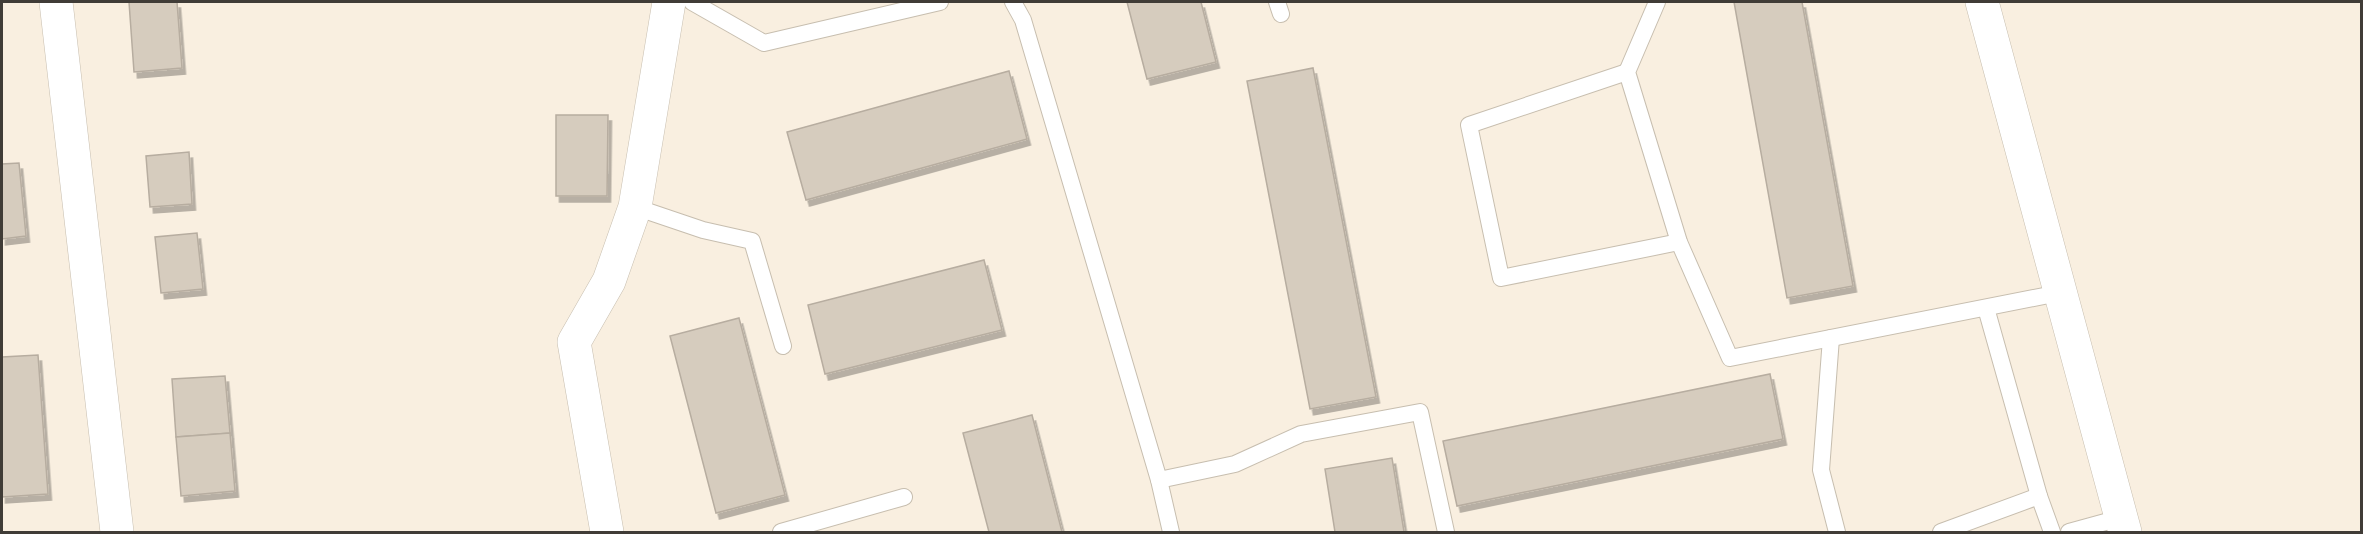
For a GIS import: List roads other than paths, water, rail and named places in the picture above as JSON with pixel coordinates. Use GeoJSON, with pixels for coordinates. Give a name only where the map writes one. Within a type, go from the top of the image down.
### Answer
{"type":"FeatureCollection","features":[{"type":"Feature","properties":{"kind":"street"},"geometry":{"type":"LineString","coordinates":[[56,2],[117,532]]}},
{"type":"Feature","properties":{"kind":"street"},"geometry":{"type":"LineString","coordinates":[[607,532],[574,342],[609,281],[635,207],[669,2]]}},
{"type":"Feature","properties":{"kind":"street"},"geometry":{"type":"LineString","coordinates":[[1982,2],[2122,525]]}},
{"type":"Feature","properties":{"kind":"lane"},"geometry":{"type":"LineString","coordinates":[[692,2],[764,43],[940,2]]}},
{"type":"Feature","properties":{"kind":"lane"},"geometry":{"type":"LineString","coordinates":[[1013,2],[1023,20],[1159,480],[1171,532]]}},
{"type":"Feature","properties":{"kind":"lane"},"geometry":{"type":"LineString","coordinates":[[1657,2],[1627,72],[1679,242],[1730,358],[2059,293]]}},
{"type":"Feature","properties":{"kind":"lane"},"geometry":{"type":"LineString","coordinates":[[1627,72],[1469,125],[1501,278],[1679,242]]}},
{"type":"Feature","properties":{"kind":"lane"},"geometry":{"type":"LineString","coordinates":[[635,207],[703,230],[752,241],[783,346]]}},
{"type":"Feature","properties":{"kind":"lane"},"geometry":{"type":"LineString","coordinates":[[1986,308],[2039,496],[2052,532]]}},
{"type":"Feature","properties":{"kind":"lane"},"geometry":{"type":"LineString","coordinates":[[1831,338],[1821,470],[1837,532]]}},
{"type":"Feature","properties":{"kind":"lane"},"geometry":{"type":"LineString","coordinates":[[1159,480],[1235,464],[1301,434],[1420,412],[1446,532]]}},
{"type":"Feature","properties":{"kind":"lane"},"geometry":{"type":"LineString","coordinates":[[1941,532],[2039,496]]}},
{"type":"Feature","properties":{"kind":"lane"},"geometry":{"type":"LineString","coordinates":[[781,532],[904,497]]}},
{"type":"Feature","properties":{"kind":"lane"},"geometry":{"type":"LineString","coordinates":[[2069,532],[2122,525]]}}]}
